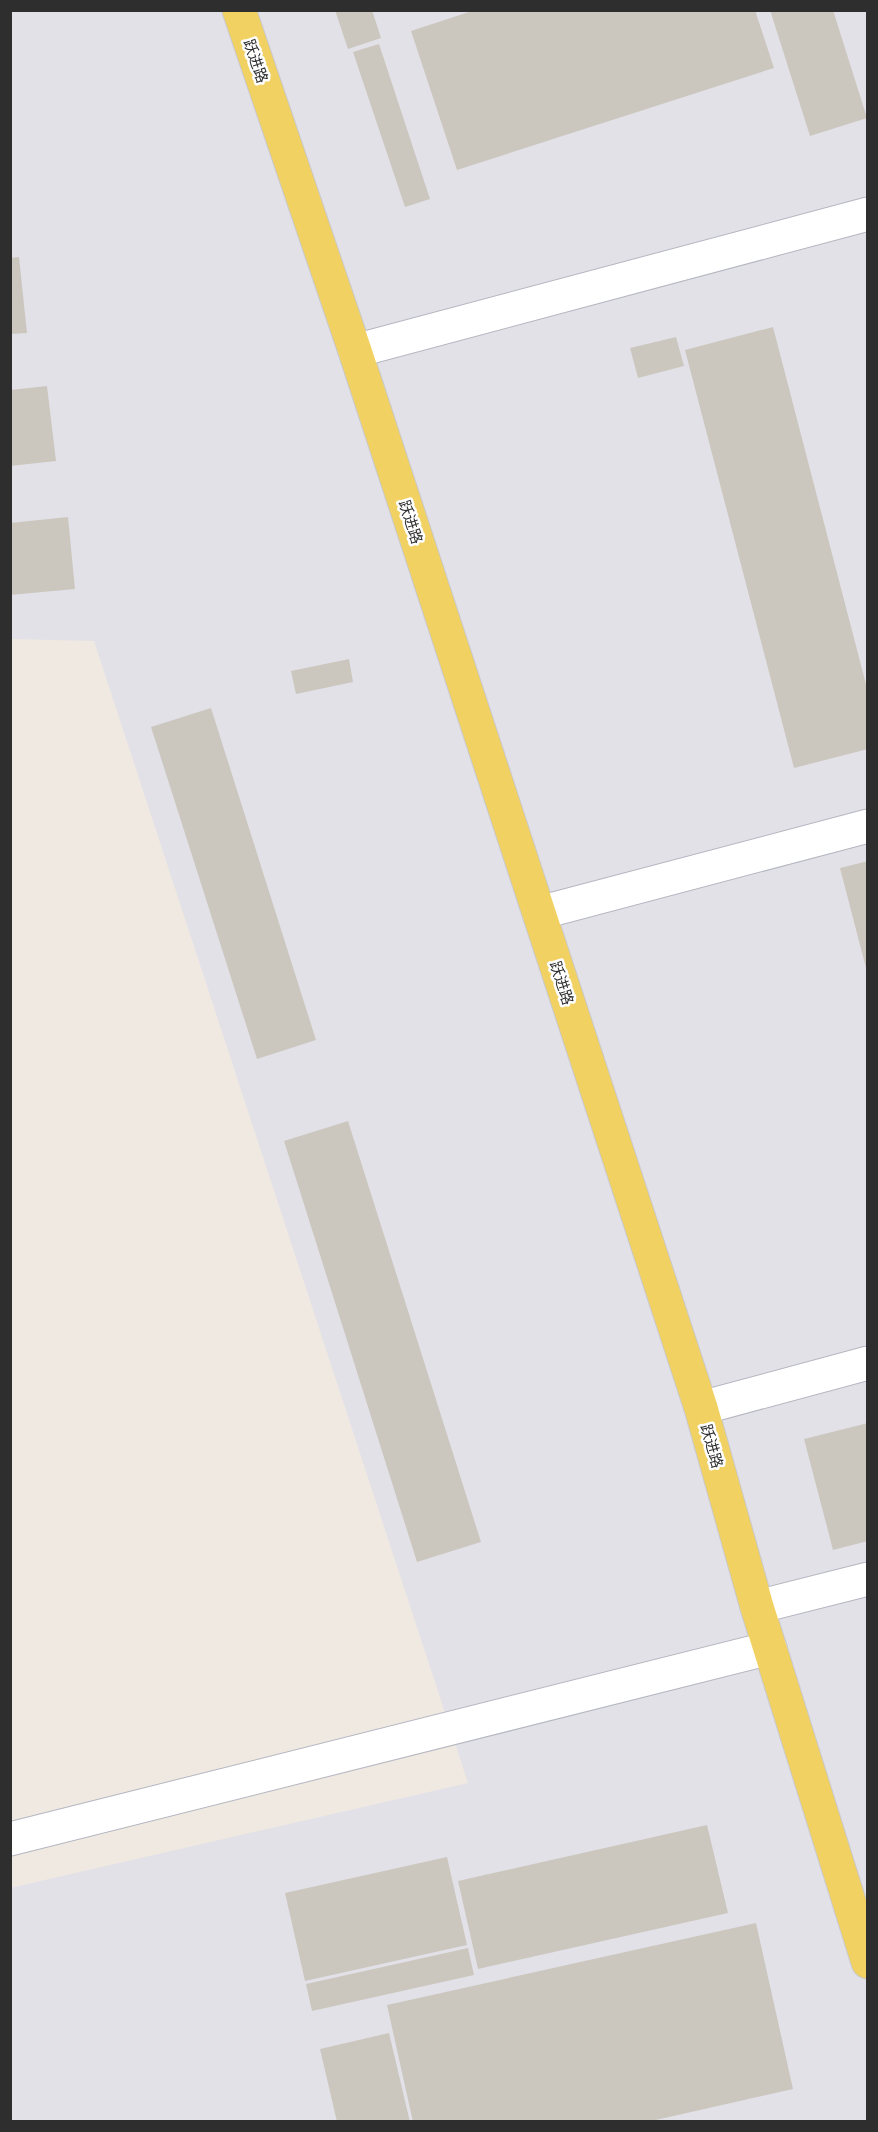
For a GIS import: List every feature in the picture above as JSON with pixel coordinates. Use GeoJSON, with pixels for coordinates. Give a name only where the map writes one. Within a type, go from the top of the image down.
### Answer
{"type":"FeatureCollection","features":[{"type":"Feature","properties":{"kind":"main road","name":"跃进路"},"geometry":{"type":"LineString","coordinates":[[239,10],[355,351],[701,1408],[757,1607],[867,1962]]}},
{"type":"Feature","properties":{"kind":"street"},"geometry":{"type":"LineString","coordinates":[[355,351],[867,214]]}},
{"type":"Feature","properties":{"kind":"street"},"geometry":{"type":"LineString","coordinates":[[539,913],[867,826]]}},
{"type":"Feature","properties":{"kind":"street"},"geometry":{"type":"LineString","coordinates":[[701,1408],[867,1363]]}},
{"type":"Feature","properties":{"kind":"street"},"geometry":{"type":"LineString","coordinates":[[757,1607],[867,1579]]}},
{"type":"Feature","properties":{"kind":"street"},"geometry":{"type":"LineString","coordinates":[[10,1839],[770,1647]]}},
{"type":"Feature","properties":{"kind":"shaded area"},"geometry":{"type":"Polygon","coordinates":[[[11,11],[867,11],[867,2121],[11,2121],[10,1888],[468,1783],[94,641],[11,639],[11,11]]]}},
{"type":"Feature","properties":{"kind":"building"},"geometry":{"type":"Polygon","coordinates":[[[335,10],[372,10],[381,38],[348,49],[335,10]]]}},
{"type":"Feature","properties":{"kind":"building"},"geometry":{"type":"Polygon","coordinates":[[[475,10],[755,10],[774,68],[457,170],[411,31],[475,10]]]}},
{"type":"Feature","properties":{"kind":"building"},"geometry":{"type":"Polygon","coordinates":[[[770,10],[833,10],[867,118],[810,136],[770,10]]]}},
{"type":"Feature","properties":{"kind":"building"},"geometry":{"type":"Polygon","coordinates":[[[379,44],[430,199],[405,207],[353,52],[379,44]]]}},
{"type":"Feature","properties":{"kind":"building"},"geometry":{"type":"Polygon","coordinates":[[[19,257],[27,333],[10,334],[10,258],[19,257]]]}},
{"type":"Feature","properties":{"kind":"building"},"geometry":{"type":"Polygon","coordinates":[[[773,327],[868,692],[868,749],[794,768],[685,350],[773,327]]]}},
{"type":"Feature","properties":{"kind":"building"},"geometry":{"type":"Polygon","coordinates":[[[676,337],[684,366],[638,378],[630,348],[676,337]]]}},
{"type":"Feature","properties":{"kind":"building"},"geometry":{"type":"Polygon","coordinates":[[[47,386],[56,461],[10,466],[10,390],[47,386]]]}},
{"type":"Feature","properties":{"kind":"building"},"geometry":{"type":"Polygon","coordinates":[[[68,517],[75,589],[10,595],[10,523],[68,517]]]}},
{"type":"Feature","properties":{"kind":"building"},"geometry":{"type":"Polygon","coordinates":[[[349,659],[353,682],[296,694],[291,671],[349,659]]]}},
{"type":"Feature","properties":{"kind":"building"},"geometry":{"type":"Polygon","coordinates":[[[211,708],[316,1040],[257,1059],[151,727],[211,708]]]}},
{"type":"Feature","properties":{"kind":"building"},"geometry":{"type":"Polygon","coordinates":[[[868,861],[868,972],[867,972],[840,868],[868,861]]]}},
{"type":"Feature","properties":{"kind":"building"},"geometry":{"type":"Polygon","coordinates":[[[348,1121],[481,1542],[417,1562],[284,1141],[348,1121]]]}},
{"type":"Feature","properties":{"kind":"building"},"geometry":{"type":"Polygon","coordinates":[[[868,1423],[868,1541],[833,1550],[804,1439],[868,1423]]]}},
{"type":"Feature","properties":{"kind":"building"},"geometry":{"type":"Polygon","coordinates":[[[707,1825],[728,1913],[478,1969],[458,1881],[707,1825]]]}},
{"type":"Feature","properties":{"kind":"building"},"geometry":{"type":"Polygon","coordinates":[[[447,1857],[467,1945],[305,1981],[285,1893],[447,1857]]]}},
{"type":"Feature","properties":{"kind":"building"},"geometry":{"type":"Polygon","coordinates":[[[756,1923],[793,2089],[647,2122],[413,2122],[387,2005],[756,1923]]]}},
{"type":"Feature","properties":{"kind":"building"},"geometry":{"type":"Polygon","coordinates":[[[468,1948],[474,1975],[312,2011],[306,1984],[468,1948]]]}},
{"type":"Feature","properties":{"kind":"building"},"geometry":{"type":"Polygon","coordinates":[[[389,2033],[410,2122],[337,2122],[320,2049],[389,2033]]]}}]}
